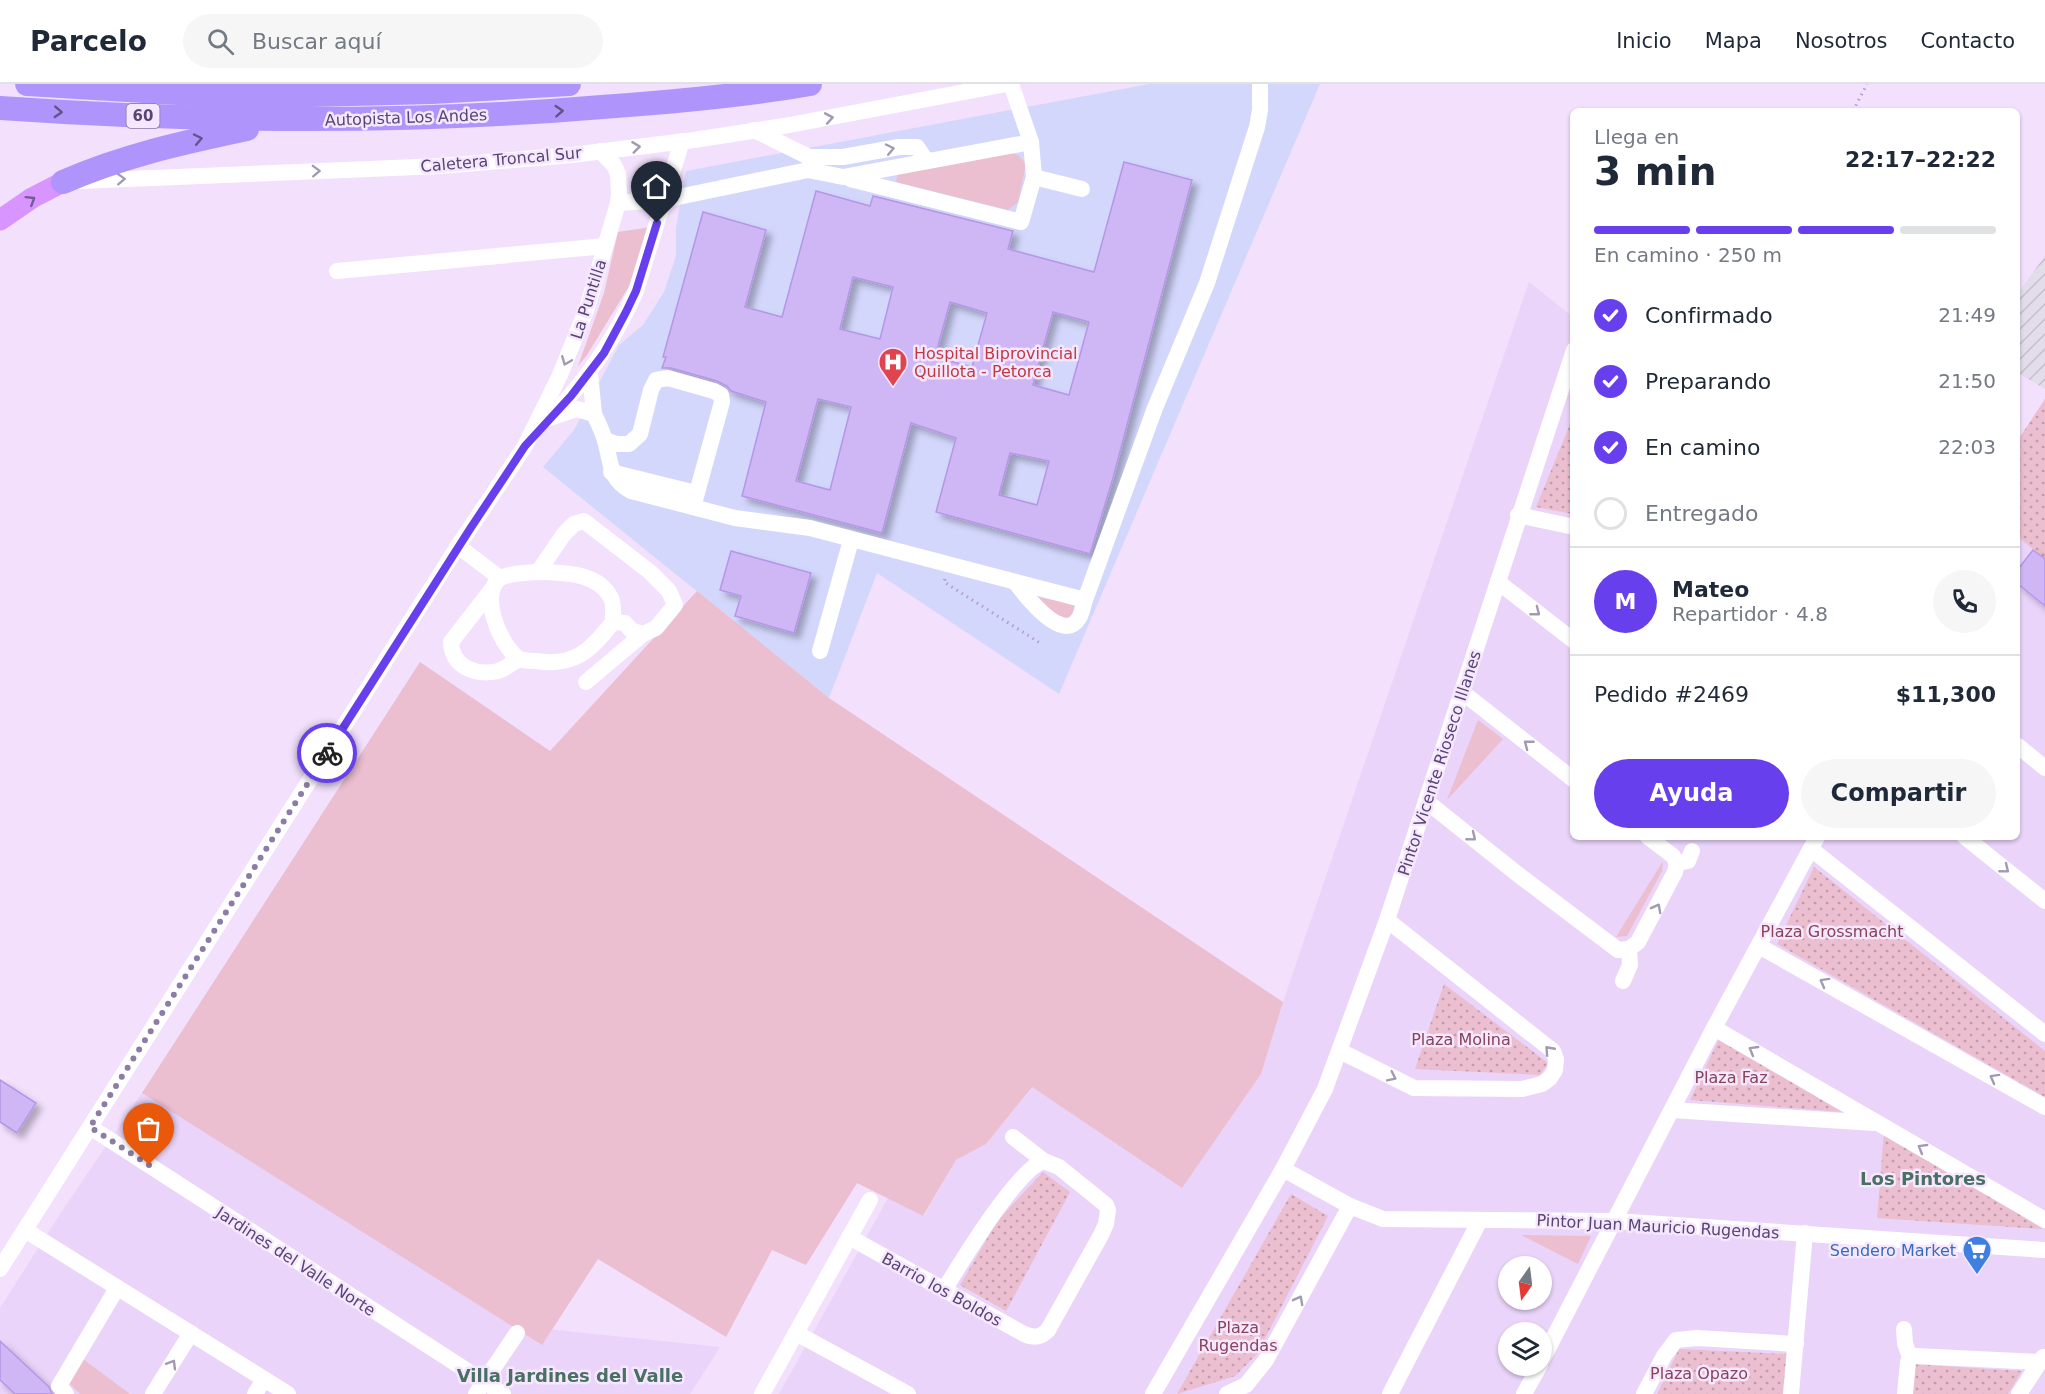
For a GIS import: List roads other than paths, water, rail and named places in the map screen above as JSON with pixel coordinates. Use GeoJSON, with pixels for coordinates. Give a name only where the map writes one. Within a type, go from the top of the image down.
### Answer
{"type":"FeatureCollection","features":[{"type":"Feature","properties":{"kind":"highway","name":"Autopista Los Andes"},"geometry":{"type":"LineString","coordinates":[[27,84],[271,96],[432,92],[569,84]]}},
{"type":"Feature","properties":{"kind":"highway"},"geometry":{"type":"LineString","coordinates":[[271,96],[324,84]]}},
{"type":"Feature","properties":{"kind":"highway","name":"Autopista Los Andes"},"geometry":{"type":"LineString","coordinates":[[0,108],[182,118],[286,120],[434,117],[566,110],[707,97],[810,84]]}},
{"type":"Feature","properties":{"kind":"highway"},"geometry":{"type":"LineString","coordinates":[[63,182],[93,169],[159,148],[286,120]]}},
{"type":"Feature","properties":{"kind":"main road","name":"Caletera Troncal Sur"},"geometry":{"type":"LineString","coordinates":[[0,220],[32,198],[63,182]]}},
{"type":"Feature","properties":{"kind":"street","name":"Caletera Troncal Sur"},"geometry":{"type":"LineString","coordinates":[[63,182],[516,160],[682,141],[754,130],[1009,84]]}},
{"type":"Feature","properties":{"kind":"street"},"geometry":{"type":"LineString","coordinates":[[618,203],[664,200],[808,170],[1021,222],[1034,177],[1031,142],[1009,84]]}},
{"type":"Feature","properties":{"kind":"street"},"geometry":{"type":"LineString","coordinates":[[1015,582],[1035,606],[1056,625],[1068,626],[1080,617],[1155,408],[1207,283],[1257,127],[1260,110],[1260,84]]}},
{"type":"Feature","properties":{"kind":"street"},"geometry":{"type":"LineString","coordinates":[[754,130],[809,157],[843,156],[899,147],[917,147],[924,157]]}},
{"type":"Feature","properties":{"kind":"street","name":"La Puntilla"},"geometry":{"type":"LineString","coordinates":[[525,446],[590,373],[616,333],[631,301],[682,141]]}},
{"type":"Feature","properties":{"kind":"street"},"geometry":{"type":"LineString","coordinates":[[843,177],[1031,142]]}},
{"type":"Feature","properties":{"kind":"street","name":"La Puntilla"},"geometry":{"type":"LineString","coordinates":[[0,1269],[458,546],[525,446],[552,393],[575,338],[618,203],[620,184],[618,174],[614,165],[600,151]]}},
{"type":"Feature","properties":{"kind":"street"},"geometry":{"type":"LineString","coordinates":[[1034,177],[1082,189]]}},
{"type":"Feature","properties":{"kind":"street"},"geometry":{"type":"LineString","coordinates":[[337,271],[605,246]]}},
{"type":"Feature","properties":{"kind":"street"},"geometry":{"type":"LineString","coordinates":[[590,373],[594,414],[605,440],[611,472],[621,486],[631,491],[691,499],[735,518],[810,528],[1085,600]]}},
{"type":"Feature","properties":{"kind":"street"},"geometry":{"type":"LineString","coordinates":[[605,440],[617,444],[628,444],[639,434],[656,380],[668,378],[721,395],[722,402],[691,499]]}},
{"type":"Feature","properties":{"kind":"street","name":"Pintor Vicente Rioseco Illanes"},"geometry":{"type":"LineString","coordinates":[[1153,1394],[1283,1169],[1325,1089],[1388,920],[1518,515],[1568,389]]}},
{"type":"Feature","properties":{"kind":"street"},"geometry":{"type":"LineString","coordinates":[[550,418],[577,409],[594,414]]}},
{"type":"Feature","properties":{"kind":"street"},"geometry":{"type":"LineString","coordinates":[[1518,515],[1570,526]]}},
{"type":"Feature","properties":{"kind":"street"},"geometry":{"type":"LineString","coordinates":[[538,572],[564,534],[574,524],[584,521],[650,572],[669,591],[675,605],[656,628],[643,634],[586,682]]}},
{"type":"Feature","properties":{"kind":"street"},"geometry":{"type":"LineString","coordinates":[[820,651],[851,540]]}},
{"type":"Feature","properties":{"kind":"street"},"geometry":{"type":"LineString","coordinates":[[458,546],[497,582]]}},
{"type":"Feature","properties":{"kind":"street"},"geometry":{"type":"LineString","coordinates":[[497,582],[491,601],[494,620],[503,641],[519,659],[544,663],[573,660],[596,644],[613,622],[612,600],[598,582],[568,573],[538,572],[508,575],[497,582],[450,642],[451,653],[463,666],[479,674],[500,671],[519,659]]}},
{"type":"Feature","properties":{"kind":"street"},"geometry":{"type":"LineString","coordinates":[[1498,582],[1570,638]]}},
{"type":"Feature","properties":{"kind":"street"},"geometry":{"type":"LineString","coordinates":[[613,622],[625,623],[631,630],[643,634]]}},
{"type":"Feature","properties":{"kind":"street"},"geometry":{"type":"LineString","coordinates":[[1462,692],[1570,777]]}},
{"type":"Feature","properties":{"kind":"street"},"geometry":{"type":"LineString","coordinates":[[2020,748],[2045,768]]}},
{"type":"Feature","properties":{"kind":"street"},"geometry":{"type":"LineString","coordinates":[[1426,801],[1618,950],[1629,949],[1638,942],[1676,872],[1677,863],[1673,856],[1652,840]]}},
{"type":"Feature","properties":{"kind":"street"},"geometry":{"type":"LineString","coordinates":[[1969,840],[2045,901]]}},
{"type":"Feature","properties":{"kind":"street"},"geometry":{"type":"LineString","coordinates":[[1552,1341],[1714,1028],[1814,843],[2045,1035]]}},
{"type":"Feature","properties":{"kind":"street"},"geometry":{"type":"LineString","coordinates":[[1677,863],[1688,861],[1692,851]]}},
{"type":"Feature","properties":{"kind":"street"},"geometry":{"type":"LineString","coordinates":[[1340,1051],[1414,1088],[1522,1089],[1542,1084],[1555,1070],[1556,1059],[1553,1051],[1388,920]]}},
{"type":"Feature","properties":{"kind":"street"},"geometry":{"type":"LineString","coordinates":[[1759,946],[2045,1107]]}},
{"type":"Feature","properties":{"kind":"street"},"geometry":{"type":"LineString","coordinates":[[1623,981],[1630,965],[1629,949]]}},
{"type":"Feature","properties":{"kind":"street"},"geometry":{"type":"LineString","coordinates":[[1714,1028],[2045,1220]]}},
{"type":"Feature","properties":{"kind":"street"},"geometry":{"type":"LineString","coordinates":[[1672,1110],[1881,1123]]}},
{"type":"Feature","properties":{"kind":"street","name":"Jardines del Valle Norte"},"geometry":{"type":"LineString","coordinates":[[90,1127],[480,1388],[503,1394]]}},
{"type":"Feature","properties":{"kind":"street"},"geometry":{"type":"LineString","coordinates":[[944,1290],[993,1214],[1029,1172],[1044,1161],[1013,1137]]}},
{"type":"Feature","properties":{"kind":"street","name":"Barrio los Boldos"},"geometry":{"type":"LineString","coordinates":[[849,1237],[1024,1334],[1036,1338],[1048,1330],[1101,1235],[1106,1224],[1108,1210],[1100,1198],[1059,1167],[1044,1161]]}},
{"type":"Feature","properties":{"kind":"street","name":"Pintor Juan Mauricio Rugendas"},"geometry":{"type":"LineString","coordinates":[[1283,1169],[1350,1206],[1383,1219],[1615,1221],[2045,1250]]}},
{"type":"Feature","properties":{"kind":"street"},"geometry":{"type":"LineString","coordinates":[[762,1394],[870,1200]]}},
{"type":"Feature","properties":{"kind":"street"},"geometry":{"type":"LineString","coordinates":[[1227,1394],[1246,1385],[1266,1360],[1350,1206]]}},
{"type":"Feature","properties":{"kind":"street"},"geometry":{"type":"LineString","coordinates":[[1389,1394],[1480,1220]]}},
{"type":"Feature","properties":{"kind":"street"},"geometry":{"type":"LineString","coordinates":[[25,1230],[288,1394]]}},
{"type":"Feature","properties":{"kind":"street"},"geometry":{"type":"LineString","coordinates":[[1791,1394],[1805,1233]]}},
{"type":"Feature","properties":{"kind":"street"},"geometry":{"type":"LineString","coordinates":[[66,1394],[59,1386],[117,1288]]}},
{"type":"Feature","properties":{"kind":"street"},"geometry":{"type":"LineString","coordinates":[[1904,1329],[1905,1343],[1910,1358],[1905,1394]]}},
{"type":"Feature","properties":{"kind":"street"},"geometry":{"type":"LineString","coordinates":[[153,1394],[191,1333]]}},
{"type":"Feature","properties":{"kind":"street"},"geometry":{"type":"LineString","coordinates":[[480,1388],[517,1333]]}},
{"type":"Feature","properties":{"kind":"street"},"geometry":{"type":"LineString","coordinates":[[796,1333],[890,1390],[908,1394]]}},
{"type":"Feature","properties":{"kind":"street"},"geometry":{"type":"LineString","coordinates":[[1644,1394],[1664,1356],[1676,1340],[1697,1338],[1796,1344]]}},
{"type":"Feature","properties":{"kind":"street"},"geometry":{"type":"LineString","coordinates":[[1910,1358],[1915,1356],[2042,1358]]}},
{"type":"Feature","properties":{"kind":"street"},"geometry":{"type":"LineString","coordinates":[[2019,1394],[2042,1358]]}},
{"type":"Feature","properties":{"kind":"street"},"geometry":{"type":"LineString","coordinates":[[1524,1394],[1534,1376]]}},
{"type":"Feature","properties":{"kind":"street"},"geometry":{"type":"LineString","coordinates":[[255,1394],[264,1379]]}},
{"type":"Feature","properties":{"kind":"place","name":"Hospital Biprovincial Quillota - Petorca"},"geometry":{"type":"Point","coordinates":[893,388]}},
{"type":"Feature","properties":{"kind":"place","name":"Sendero Market"},"geometry":{"type":"Point","coordinates":[1977,1276]}},
{"type":"Feature","properties":{"kind":"district","name":"Los Pintores"},"geometry":{"type":"Point","coordinates":[1923,1179]}},
{"type":"Feature","properties":{"kind":"district","name":"Villa Jardines del Valle"},"geometry":{"type":"Point","coordinates":[570,1376]}},
{"type":"Feature","properties":{"kind":"park label","name":"Plaza Grossmacht"},"geometry":{"type":"Point","coordinates":[1832,931]}},
{"type":"Feature","properties":{"kind":"park label","name":"Plaza Molina"},"geometry":{"type":"Point","coordinates":[1461,1039]}},
{"type":"Feature","properties":{"kind":"park label","name":"Plaza Faz"},"geometry":{"type":"Point","coordinates":[1731,1077]}},
{"type":"Feature","properties":{"kind":"park label","name":"Plaza Rugendas"},"geometry":{"type":"Point","coordinates":[1238,1336]}},
{"type":"Feature","properties":{"kind":"park label","name":"Plaza Opazo"},"geometry":{"type":"Point","coordinates":[1699,1373]}}]}
